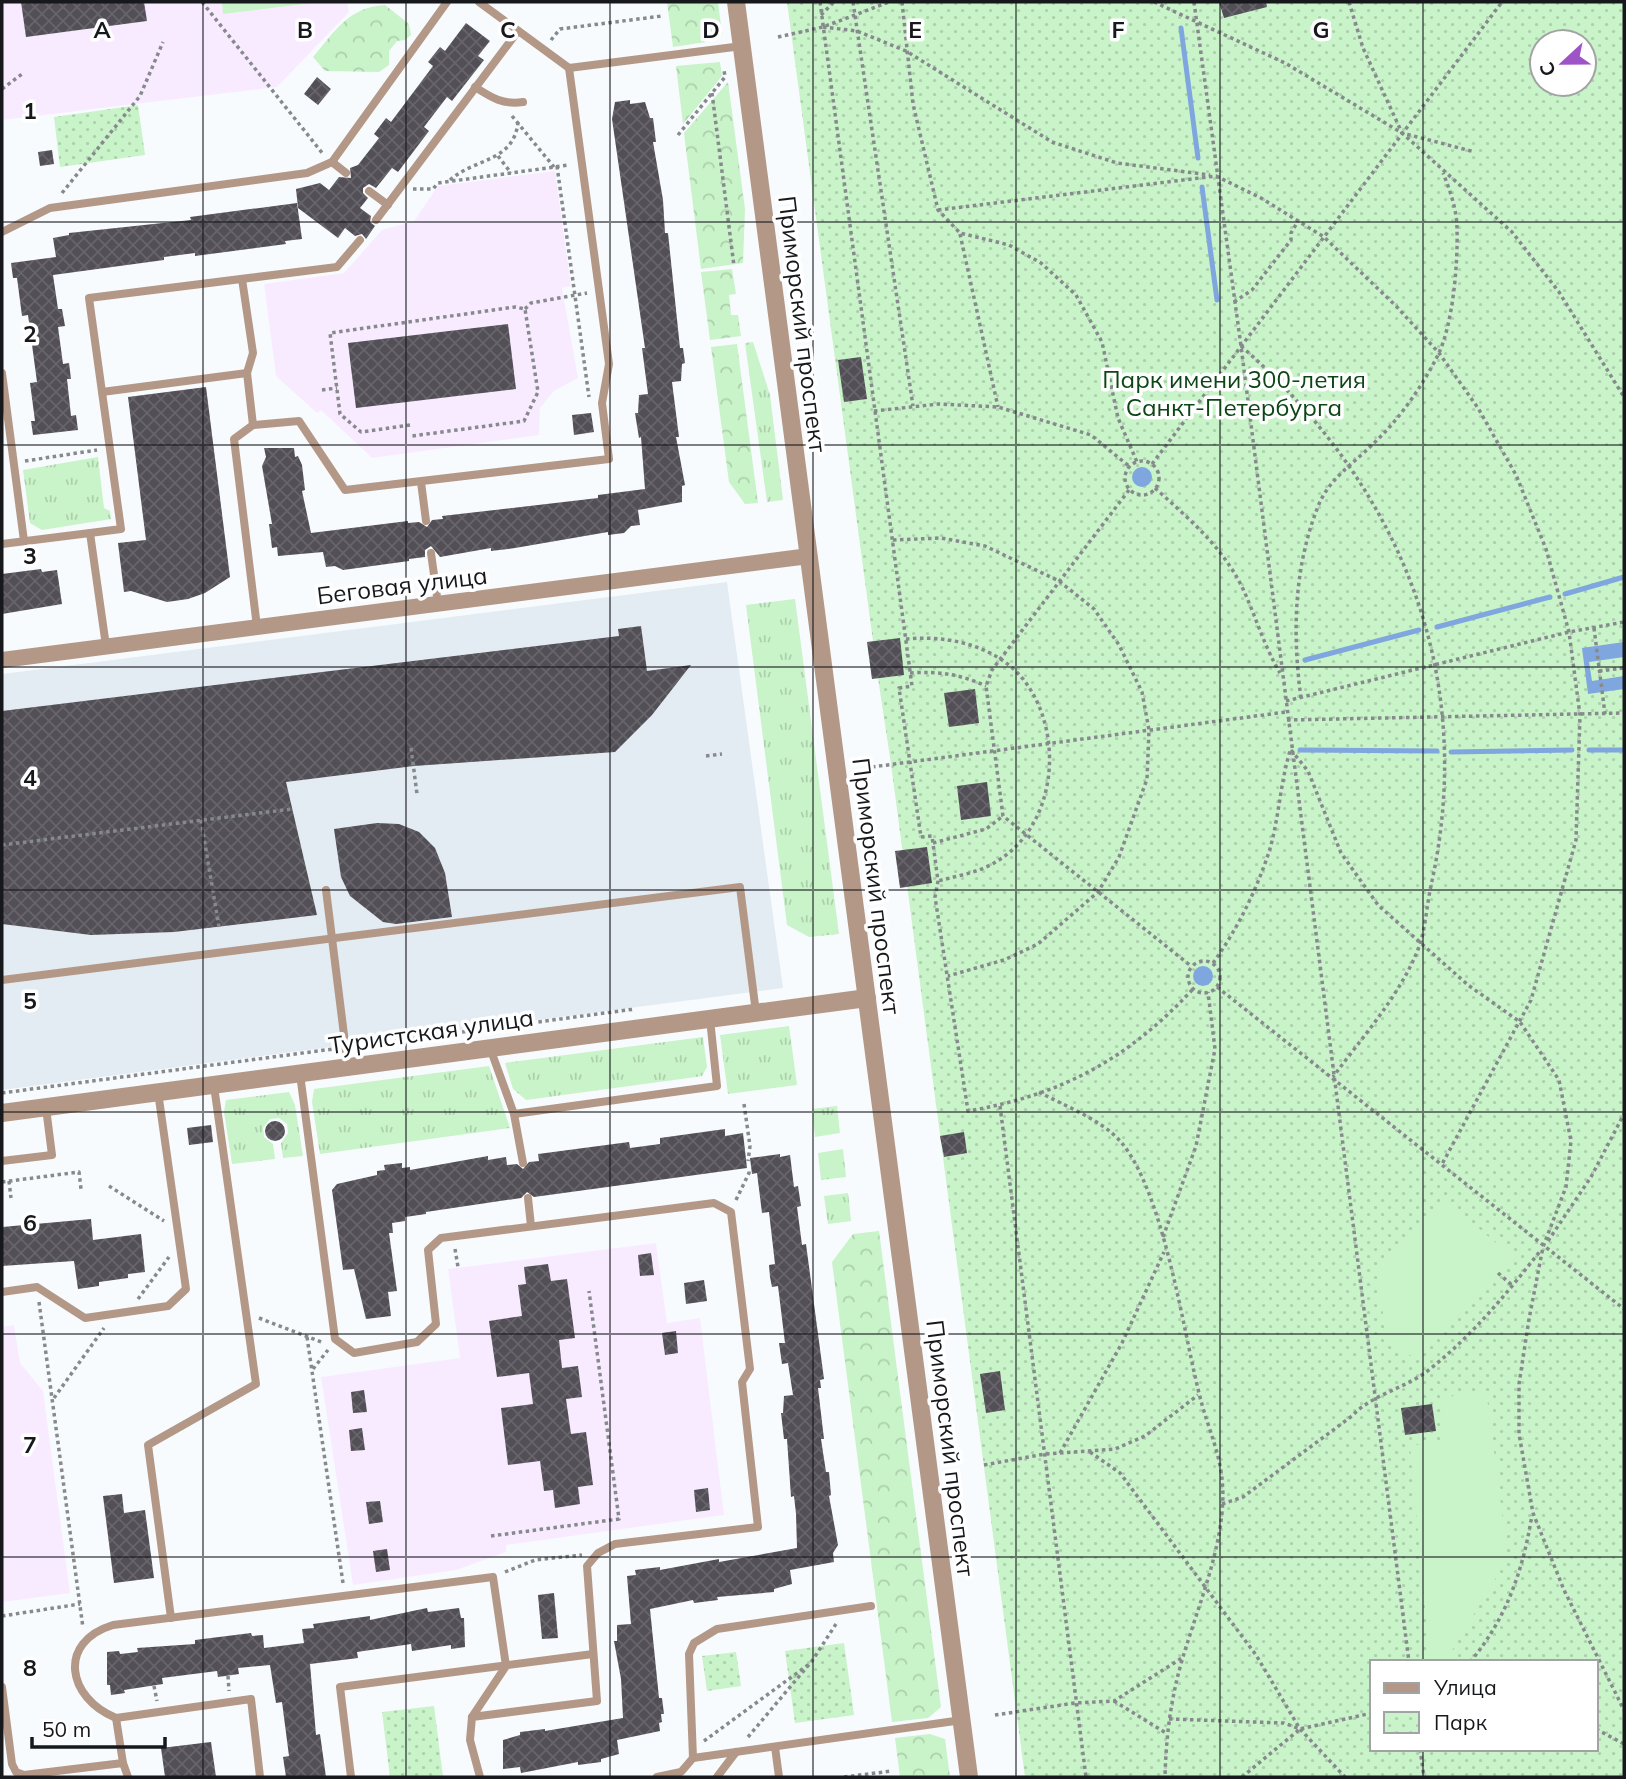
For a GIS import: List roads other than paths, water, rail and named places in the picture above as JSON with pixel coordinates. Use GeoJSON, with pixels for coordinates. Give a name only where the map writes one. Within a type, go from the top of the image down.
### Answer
{"type":"FeatureCollection","features":[{"type":"Feature","properties":{"kind":"street","name":"Приморский проспект"},"geometry":{"type":"LineString","coordinates":[[736,2],[969,1777]]}},
{"type":"Feature","properties":{"kind":"street","name":"Беговая улица"},"geometry":{"type":"LineString","coordinates":[[2,660],[809,556]]}},
{"type":"Feature","properties":{"kind":"street","name":"Туристская улица"},"geometry":{"type":"LineString","coordinates":[[2,1113],[867,998]]}},
{"type":"Feature","properties":{"kind":"lane"},"geometry":{"type":"LineString","coordinates":[[2,232],[50,208],[307,173],[332,162],[447,2]]}},
{"type":"Feature","properties":{"kind":"lane"},"geometry":{"type":"LineString","coordinates":[[479,2],[569,68],[742,46]]}},
{"type":"Feature","properties":{"kind":"lane"},"geometry":{"type":"LineString","coordinates":[[376,220],[518,31]]}},
{"type":"Feature","properties":{"kind":"lane"},"geometry":{"type":"LineString","coordinates":[[257,627],[234,439],[253,425],[299,421],[345,491],[609,459],[602,403],[609,364],[569,68]]}},
{"type":"Feature","properties":{"kind":"lane"},"geometry":{"type":"LineString","coordinates":[[475,87],[496,100],[509,104],[523,102]]}},
{"type":"Feature","properties":{"kind":"lane"},"geometry":{"type":"LineString","coordinates":[[332,162],[346,173]]}},
{"type":"Feature","properties":{"kind":"lane"},"geometry":{"type":"LineString","coordinates":[[369,191],[388,205]]}},
{"type":"Feature","properties":{"kind":"lane"},"geometry":{"type":"LineString","coordinates":[[2,544],[121,528],[89,298],[337,267],[360,240]]}},
{"type":"Feature","properties":{"kind":"lane"},"geometry":{"type":"LineString","coordinates":[[242,279],[253,354],[247,373],[253,425]]}},
{"type":"Feature","properties":{"kind":"lane"},"geometry":{"type":"LineString","coordinates":[[2,373],[24,541]]}},
{"type":"Feature","properties":{"kind":"lane"},"geometry":{"type":"LineString","coordinates":[[102,392],[247,373]]}},
{"type":"Feature","properties":{"kind":"lane"},"geometry":{"type":"LineString","coordinates":[[421,482],[426,521]]}},
{"type":"Feature","properties":{"kind":"lane"},"geometry":{"type":"LineString","coordinates":[[90,533],[106,646]]}},
{"type":"Feature","properties":{"kind":"lane"},"geometry":{"type":"LineString","coordinates":[[431,553],[438,604]]}},
{"type":"Feature","properties":{"kind":"lane"},"geometry":{"type":"LineString","coordinates":[[2,980],[740,887],[756,1013]]}},
{"type":"Feature","properties":{"kind":"lane"},"geometry":{"type":"LineString","coordinates":[[326,890],[348,1067]]}},
{"type":"Feature","properties":{"kind":"lane"},"geometry":{"type":"LineString","coordinates":[[514,1114],[717,1086],[710,1019]]}},
{"type":"Feature","properties":{"kind":"lane"},"geometry":{"type":"LineString","coordinates":[[490,1048],[514,1114],[523,1163]]}},
{"type":"Feature","properties":{"kind":"lane"},"geometry":{"type":"LineString","coordinates":[[300,1073],[335,1339],[354,1353],[417,1342],[436,1324],[428,1250],[441,1238],[714,1203],[731,1212],[750,1369],[742,1382],[758,1527],[615,1544],[598,1553],[587,1566],[597,1701],[472,1717]]}},
{"type":"Feature","properties":{"kind":"lane"},"geometry":{"type":"LineString","coordinates":[[171,1618],[148,1445],[256,1384],[214,1085]]}},
{"type":"Feature","properties":{"kind":"lane"},"geometry":{"type":"LineString","coordinates":[[2,1292],[37,1287],[85,1318],[168,1306],[186,1289],[158,1092]]}},
{"type":"Feature","properties":{"kind":"lane"},"geometry":{"type":"LineString","coordinates":[[2,1161],[52,1155],[46,1107]]}},
{"type":"Feature","properties":{"kind":"lane"},"geometry":{"type":"LineString","coordinates":[[528,1198],[531,1226]]}},
{"type":"Feature","properties":{"kind":"lane"},"geometry":{"type":"LineString","coordinates":[[260,1777],[251,1699],[116,1718],[99,1711],[83,1697],[76,1677],[76,1658],[85,1640],[98,1630],[113,1625],[494,1577],[506,1666],[472,1717],[470,1740],[480,1777]]}},
{"type":"Feature","properties":{"kind":"lane"},"geometry":{"type":"LineString","coordinates":[[656,1777],[684,1775],[693,1758],[689,1654],[694,1643],[717,1629],[871,1606]]}},
{"type":"Feature","properties":{"kind":"lane"},"geometry":{"type":"LineString","coordinates":[[351,1777],[340,1687],[593,1654]]}},
{"type":"Feature","properties":{"kind":"lane"},"geometry":{"type":"LineString","coordinates":[[2,1687],[5,1734],[16,1772],[24,1775],[123,1763]]}},
{"type":"Feature","properties":{"kind":"lane"},"geometry":{"type":"LineString","coordinates":[[116,1718],[123,1763],[128,1777]]}},
{"type":"Feature","properties":{"kind":"lane"},"geometry":{"type":"LineString","coordinates":[[693,1758],[962,1720]]}},
{"type":"Feature","properties":{"kind":"lane"},"geometry":{"type":"LineString","coordinates":[[775,1747],[779,1777]]}},
{"type":"Feature","properties":{"kind":"lane"},"geometry":{"type":"LineString","coordinates":[[717,1777],[736,1752]]}},
{"type":"Feature","properties":{"kind":"water"},"geometry":{"type":"Polygon","coordinates":[[[1142,467],[1149,470],[1152,477],[1149,484],[1142,487],[1135,484],[1132,477],[1135,470],[1142,467]]]}},
{"type":"Feature","properties":{"kind":"water"},"geometry":{"type":"Polygon","coordinates":[[[1624,642],[1624,657],[1589,662],[1592,681],[1624,676],[1624,689],[1588,694],[1582,648],[1624,642]]]}},
{"type":"Feature","properties":{"kind":"water"},"geometry":{"type":"Polygon","coordinates":[[[1203,966],[1210,969],[1213,976],[1210,983],[1203,986],[1196,983],[1193,976],[1196,969],[1203,966]]]}},
{"type":"Feature","properties":{"kind":"waterway"},"geometry":{"type":"LineString","coordinates":[[1181,28],[1198,158]]}},
{"type":"Feature","properties":{"kind":"waterway"},"geometry":{"type":"LineString","coordinates":[[1202,187],[1217,300]]}},
{"type":"Feature","properties":{"kind":"waterway"},"geometry":{"type":"LineString","coordinates":[[1565,594],[1624,577]]}},
{"type":"Feature","properties":{"kind":"waterway"},"geometry":{"type":"LineString","coordinates":[[1437,627],[1550,597]]}},
{"type":"Feature","properties":{"kind":"waterway"},"geometry":{"type":"LineString","coordinates":[[1305,660],[1419,630]]}},
{"type":"Feature","properties":{"kind":"waterway"},"geometry":{"type":"LineString","coordinates":[[1300,750],[1437,751]]}},
{"type":"Feature","properties":{"kind":"waterway"},"geometry":{"type":"LineString","coordinates":[[1451,752],[1572,750]]}},
{"type":"Feature","properties":{"kind":"waterway"},"geometry":{"type":"LineString","coordinates":[[1589,750],[1624,750]]}},
{"type":"Feature","properties":{"kind":"park label","name":"Парк имени 300-летия Санкт-Петербурга"},"geometry":{"type":"Point","coordinates":[1234,393]}}]}
